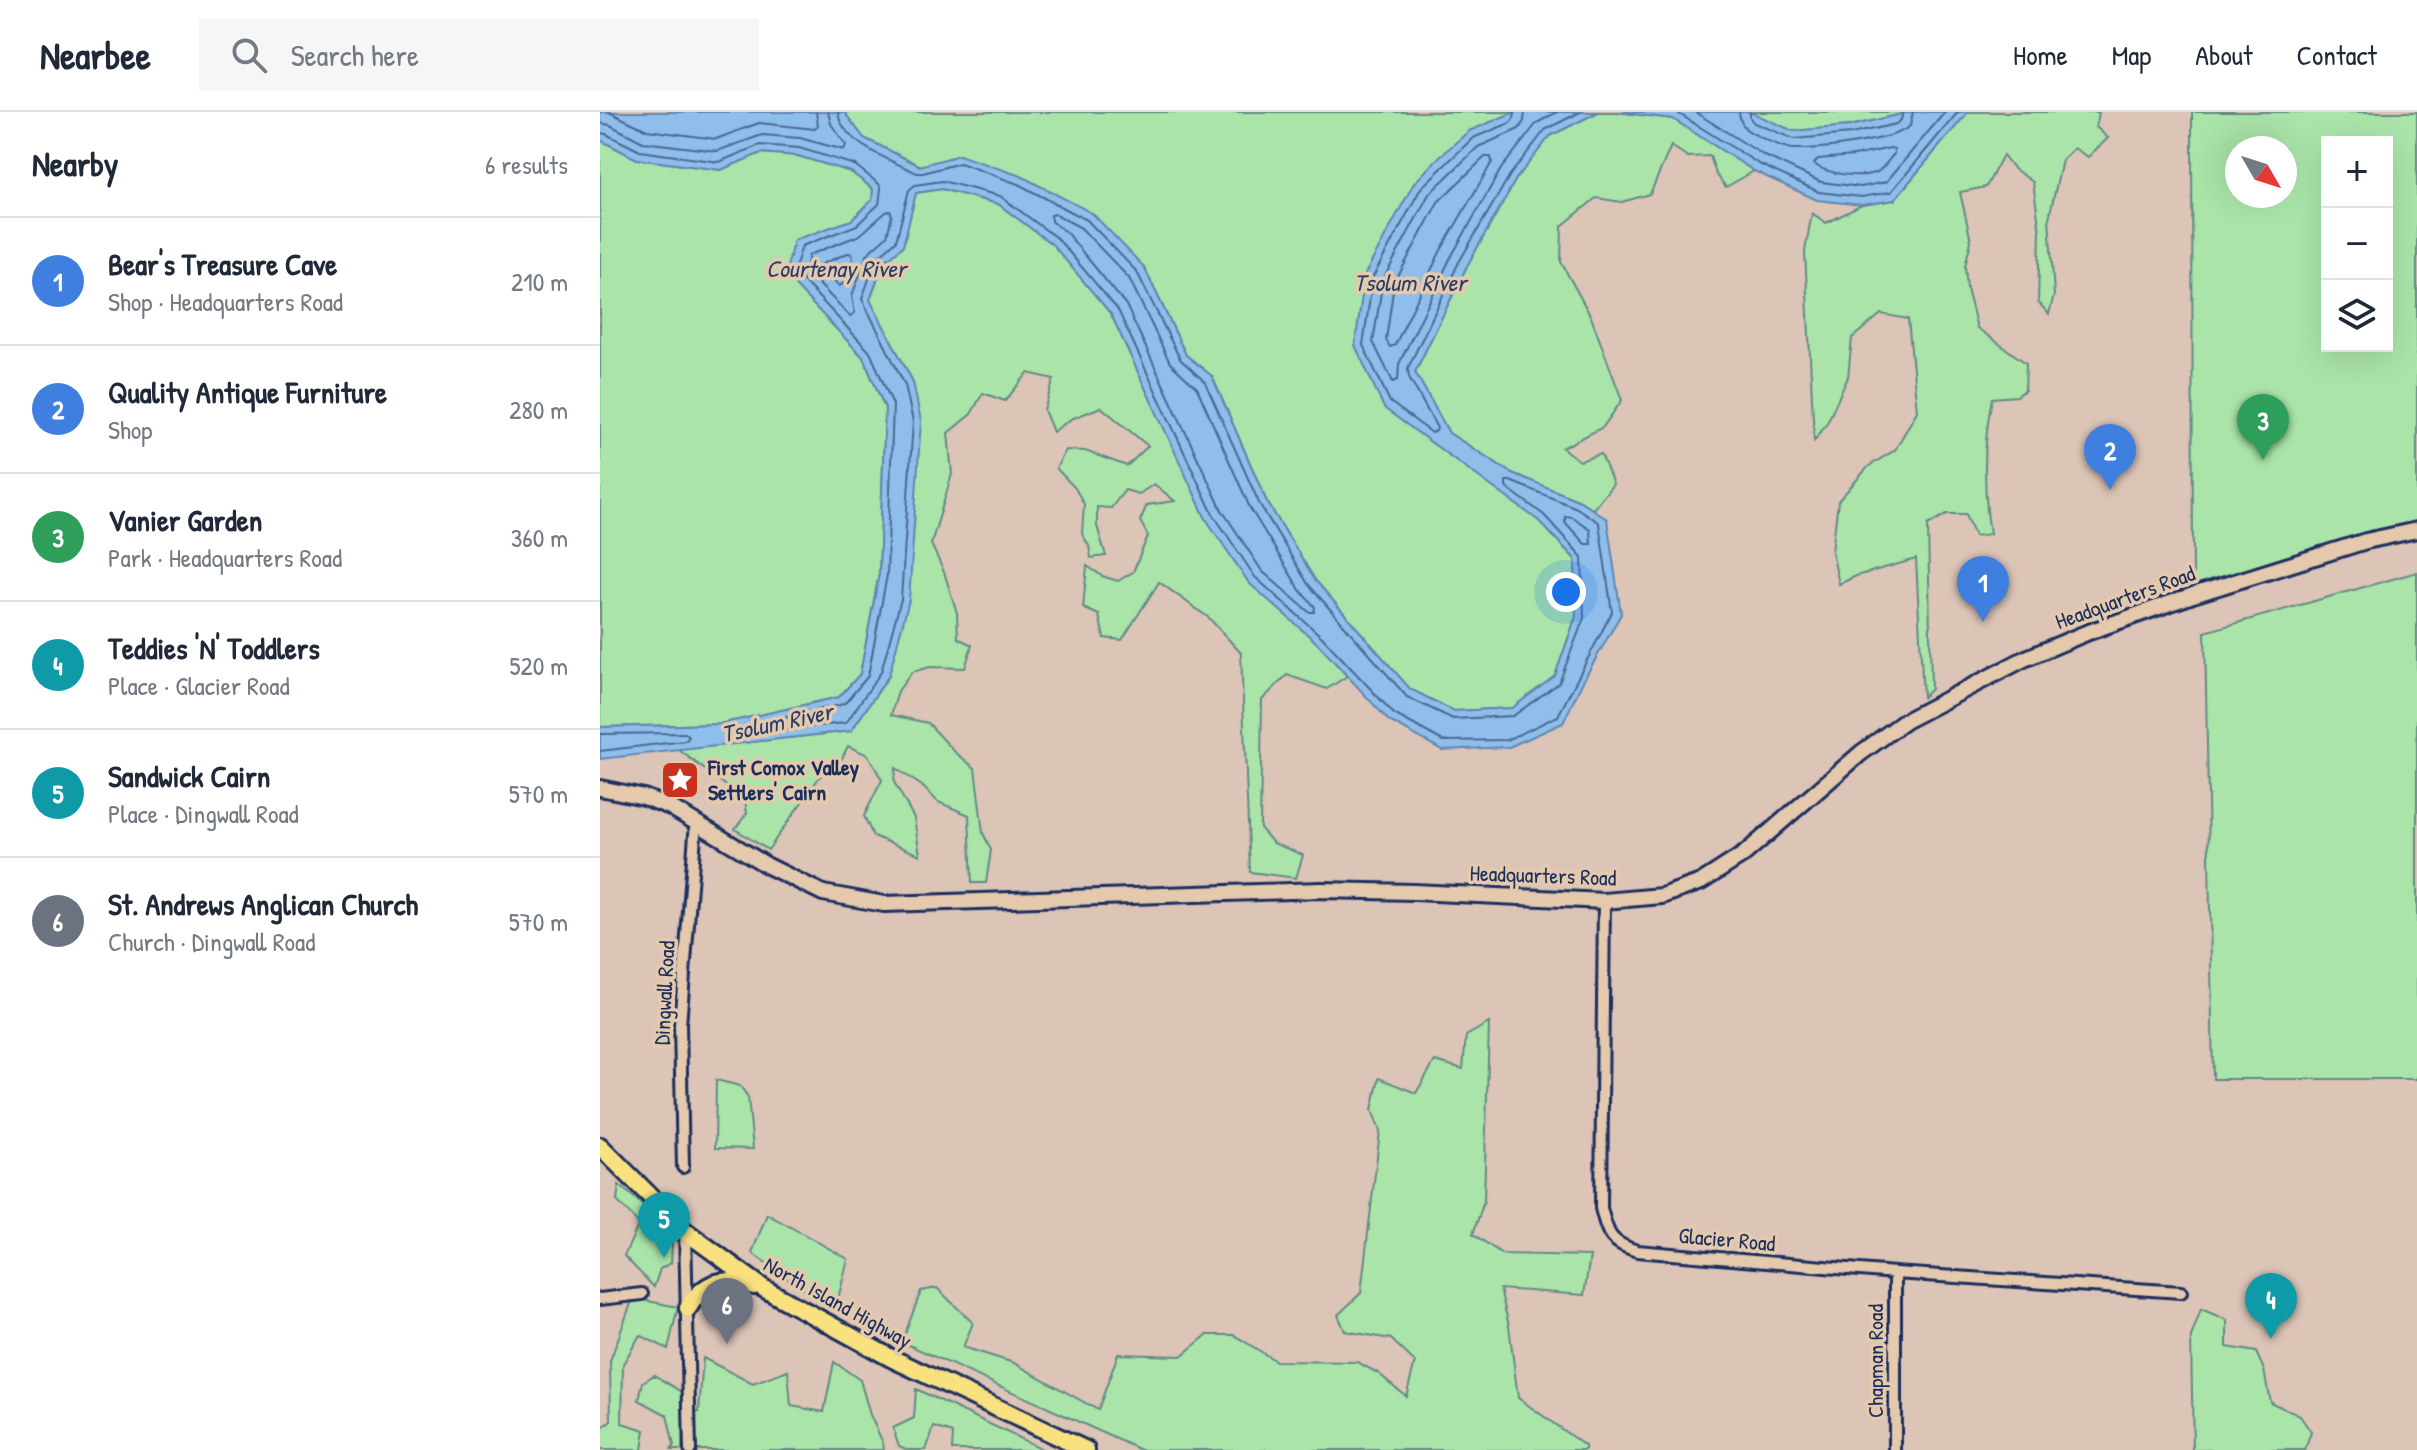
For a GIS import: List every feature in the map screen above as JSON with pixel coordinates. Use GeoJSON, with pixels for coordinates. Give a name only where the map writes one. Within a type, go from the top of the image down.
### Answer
{"type":"FeatureCollection","features":[{"type":"Feature","properties":{"kind":"main road","name":"Headquarters Road"},"geometry":{"type":"LineString","coordinates":[[600,788],[644,797],[670,807],[768,866],[823,893],[884,904],[1321,890],[1604,901],[1662,896],[1701,882],[1743,855],[1861,753],[1905,721],[2024,659],[2193,595],[2366,541],[2417,530]]}},
{"type":"Feature","properties":{"kind":"main road","name":"North Island Highway"},"geometry":{"type":"LineString","coordinates":[[600,1146],[685,1231],[763,1288],[891,1358],[1086,1450]]}},
{"type":"Feature","properties":{"kind":"main road"},"geometry":{"type":"LineString","coordinates":[[688,1308],[710,1284],[730,1282],[763,1288]]}},
{"type":"Feature","properties":{"kind":"street","name":"Dingwall Road"},"geometry":{"type":"LineString","coordinates":[[683,1167],[680,1025],[696,822]]}},
{"type":"Feature","properties":{"kind":"street","name":"Glacier Road"},"geometry":{"type":"LineString","coordinates":[[1604,901],[1601,1208],[1607,1230],[1618,1245],[1637,1251],[1895,1273],[2181,1292]]}},
{"type":"Feature","properties":{"kind":"street"},"geometry":{"type":"LineString","coordinates":[[685,1231],[690,1450]]}},
{"type":"Feature","properties":{"kind":"street","name":"Chapman Road"},"geometry":{"type":"LineString","coordinates":[[1895,1273],[1895,1450]]}},
{"type":"Feature","properties":{"kind":"street"},"geometry":{"type":"LineString","coordinates":[[600,1299],[642,1294]]}},
{"type":"Feature","properties":{"kind":"green space"},"geometry":{"type":"Polygon","coordinates":[[[844,112],[1515,112],[1469,131],[1434,164],[1355,345],[1575,559],[1576,616],[1555,676],[1513,708],[1454,711],[1410,689],[1315,580],[1266,500],[1212,376],[1186,355],[1144,267],[960,155],[921,166],[864,138],[844,112]]]}},
{"type":"Feature","properties":{"kind":"green space"},"geometry":{"type":"Polygon","coordinates":[[[1598,112],[1673,119],[1754,171],[1726,187],[1716,174],[1710,156],[1688,157],[1671,146],[1650,194],[1622,202],[1596,198],[1562,226],[1561,262],[1591,317],[1622,400],[1603,427],[1562,448],[1580,461],[1601,454],[1613,484],[1593,509],[1512,473],[1449,433],[1415,372],[1467,266],[1516,179],[1550,136],[1598,112]]]}},
{"type":"Feature","properties":{"kind":"green space"},"geometry":{"type":"Polygon","coordinates":[[[1750,112],[1911,112],[1850,126],[1793,131],[1750,112]]]}},
{"type":"Feature","properties":{"kind":"green space"},"geometry":{"type":"Polygon","coordinates":[[[1968,112],[2099,112],[2096,127],[2108,138],[2088,157],[2074,148],[2062,160],[2049,218],[2054,295],[2049,314],[2038,302],[2040,232],[2033,182],[2013,168],[2003,155],[1986,187],[1960,192],[1971,241],[1965,266],[1967,289],[1977,328],[2026,363],[2025,390],[2017,396],[1992,398],[1985,466],[1990,534],[1975,536],[1966,514],[1947,514],[1928,525],[1931,689],[1923,697],[1916,559],[1839,584],[1832,552],[1838,501],[1869,466],[1895,450],[1917,411],[1908,319],[1881,314],[1852,338],[1848,377],[1827,423],[1814,441],[1805,251],[1812,213],[1826,223],[1862,205],[1894,200],[1968,112]]]}},
{"type":"Feature","properties":{"kind":"green space"},"geometry":{"type":"Polygon","coordinates":[[[2192,112],[2417,112],[2417,530],[2193,595],[2192,112]]]}},
{"type":"Feature","properties":{"kind":"green space"},"geometry":{"type":"Polygon","coordinates":[[[600,140],[637,159],[721,170],[761,153],[798,156],[851,172],[873,189],[872,200],[852,220],[795,240],[785,275],[863,357],[885,408],[879,574],[860,674],[839,697],[720,724],[600,727],[600,140]]]}},
{"type":"Feature","properties":{"kind":"green space"},"geometry":{"type":"Polygon","coordinates":[[[941,189],[998,204],[1053,244],[1111,314],[1207,519],[1347,676],[1327,689],[1287,675],[1262,700],[1260,828],[1273,843],[1303,855],[1296,878],[1250,872],[1241,653],[1209,618],[1159,582],[1122,640],[1104,638],[1099,615],[1083,608],[1087,566],[1102,576],[1118,581],[1133,572],[1148,536],[1140,521],[1147,505],[1175,501],[1154,484],[1139,494],[1125,490],[1111,508],[1097,507],[1097,526],[1106,556],[1091,558],[1082,534],[1084,504],[1075,488],[1056,468],[1066,450],[1085,451],[1127,466],[1148,446],[1101,407],[1071,419],[1053,432],[1044,410],[1054,379],[1028,373],[1005,401],[983,393],[971,414],[948,433],[952,474],[931,544],[957,613],[958,638],[972,645],[965,668],[930,667],[912,672],[898,691],[891,715],[928,723],[975,768],[983,833],[991,850],[986,883],[972,883],[969,815],[938,802],[922,786],[895,768],[894,782],[914,818],[920,855],[873,836],[864,816],[882,780],[868,755],[848,746],[835,772],[821,775],[768,850],[735,829],[747,813],[745,800],[679,750],[851,731],[889,676],[913,382],[870,300],[883,263],[903,246],[916,193],[941,189]]]}},
{"type":"Feature","properties":{"kind":"green space"},"geometry":{"type":"Polygon","coordinates":[[[2417,572],[2417,1079],[2213,1079],[2205,632],[2417,572]]]}},
{"type":"Feature","properties":{"kind":"green space"},"geometry":{"type":"Polygon","coordinates":[[[1489,1023],[1484,1201],[1473,1234],[1502,1254],[1590,1256],[1584,1295],[1500,1289],[1509,1326],[1518,1398],[1585,1446],[1585,1450],[1141,1450],[902,1342],[921,1291],[937,1288],[973,1323],[963,1347],[1014,1363],[1098,1410],[1118,1354],[1181,1356],[1207,1335],[1234,1335],[1276,1361],[1357,1362],[1378,1373],[1406,1396],[1415,1362],[1391,1339],[1345,1331],[1338,1315],[1361,1293],[1380,1131],[1372,1110],[1379,1078],[1416,1093],[1435,1061],[1463,1069],[1466,1036],[1489,1023]]]}},
{"type":"Feature","properties":{"kind":"green space"},"geometry":{"type":"Polygon","coordinates":[[[716,1080],[740,1086],[748,1097],[753,1149],[715,1148],[716,1080]]]}},
{"type":"Feature","properties":{"kind":"green space"},"geometry":{"type":"Polygon","coordinates":[[[619,1185],[656,1216],[653,1236],[672,1245],[671,1263],[660,1269],[654,1287],[624,1256],[639,1224],[617,1201],[619,1185]]]}},
{"type":"Feature","properties":{"kind":"green space"},"geometry":{"type":"Polygon","coordinates":[[[767,1214],[848,1259],[835,1311],[752,1253],[767,1214]]]}},
{"type":"Feature","properties":{"kind":"green space"},"geometry":{"type":"Polygon","coordinates":[[[633,1298],[678,1307],[668,1349],[640,1335],[623,1364],[622,1423],[645,1430],[642,1450],[600,1450],[600,1430],[611,1421],[610,1361],[633,1298]]]}},
{"type":"Feature","properties":{"kind":"green space"},"geometry":{"type":"Polygon","coordinates":[[[2201,1309],[2227,1320],[2227,1347],[2256,1352],[2264,1370],[2270,1402],[2300,1416],[2311,1432],[2305,1450],[2193,1450],[2191,1337],[2201,1309]]]}},
{"type":"Feature","properties":{"kind":"green space"},"geometry":{"type":"Polygon","coordinates":[[[703,1358],[753,1384],[788,1371],[791,1406],[824,1412],[834,1362],[860,1380],[884,1450],[690,1450],[690,1413],[699,1412],[703,1358]]]}},
{"type":"Feature","properties":{"kind":"green space"},"geometry":{"type":"Polygon","coordinates":[[[654,1375],[684,1393],[682,1450],[671,1450],[674,1446],[667,1415],[639,1400],[643,1382],[654,1375]]]}},
{"type":"Feature","properties":{"kind":"green space"},"geometry":{"type":"Polygon","coordinates":[[[916,1389],[1044,1450],[952,1450],[953,1433],[934,1427],[926,1450],[908,1450],[899,1446],[893,1428],[914,1418],[916,1389]]]}},
{"type":"Feature","properties":{"kind":"water","name":"Tsolum River"},"geometry":{"type":"Polygon","coordinates":[[[600,112],[844,112],[864,138],[920,166],[959,155],[1021,176],[1092,213],[1144,267],[1186,355],[1212,376],[1266,500],[1315,580],[1410,689],[1454,711],[1512,708],[1555,676],[1576,616],[1575,559],[1539,521],[1384,408],[1355,345],[1365,274],[1414,183],[1469,131],[1515,112],[1598,112],[1550,136],[1516,179],[1467,266],[1415,372],[1449,433],[1512,473],[1580,501],[1607,519],[1621,614],[1563,723],[1509,747],[1442,750],[1389,721],[1317,643],[1249,583],[1206,519],[1111,314],[1053,245],[998,204],[942,189],[916,193],[903,246],[883,263],[870,300],[913,382],[921,421],[909,600],[889,675],[851,731],[600,759],[600,727],[720,724],[839,697],[860,674],[879,574],[885,408],[863,357],[785,275],[794,240],[852,220],[872,200],[873,189],[851,172],[798,156],[761,153],[721,170],[637,159],[600,140],[600,112]]]}},
{"type":"Feature","properties":{"kind":"water"},"geometry":{"type":"Polygon","coordinates":[[[1617,112],[1750,112],[1793,131],[1850,126],[1911,112],[1968,112],[1894,200],[1862,205],[1817,200],[1754,171],[1673,119],[1617,112]]]}},
{"type":"Feature","properties":{"kind":"place","name":"Vanier Garden"},"geometry":{"type":"Point","coordinates":[2263,460]}},
{"type":"Feature","properties":{"kind":"place","name":"Quality Antique Furniture"},"geometry":{"type":"Point","coordinates":[2110,490]}},
{"type":"Feature","properties":{"kind":"place","name":"Bear's Treasure Cave"},"geometry":{"type":"Point","coordinates":[1983,622]}},
{"type":"Feature","properties":{"kind":"place","name":"First Comox Valley Settlers' Cairn"},"geometry":{"type":"Point","coordinates":[680,780]}},
{"type":"Feature","properties":{"kind":"place","name":"Sandwick Cairn"},"geometry":{"type":"Point","coordinates":[664,1258]}},
{"type":"Feature","properties":{"kind":"place","name":"Teddies 'N' Toddlers"},"geometry":{"type":"Point","coordinates":[2271,1339]}},
{"type":"Feature","properties":{"kind":"place","name":"St. Andrews Anglican Church"},"geometry":{"type":"Point","coordinates":[727,1344]}},
{"type":"Feature","properties":{"kind":"water label","name":"Courtenay River"},"geometry":{"type":"Point","coordinates":[836,269]}}]}
